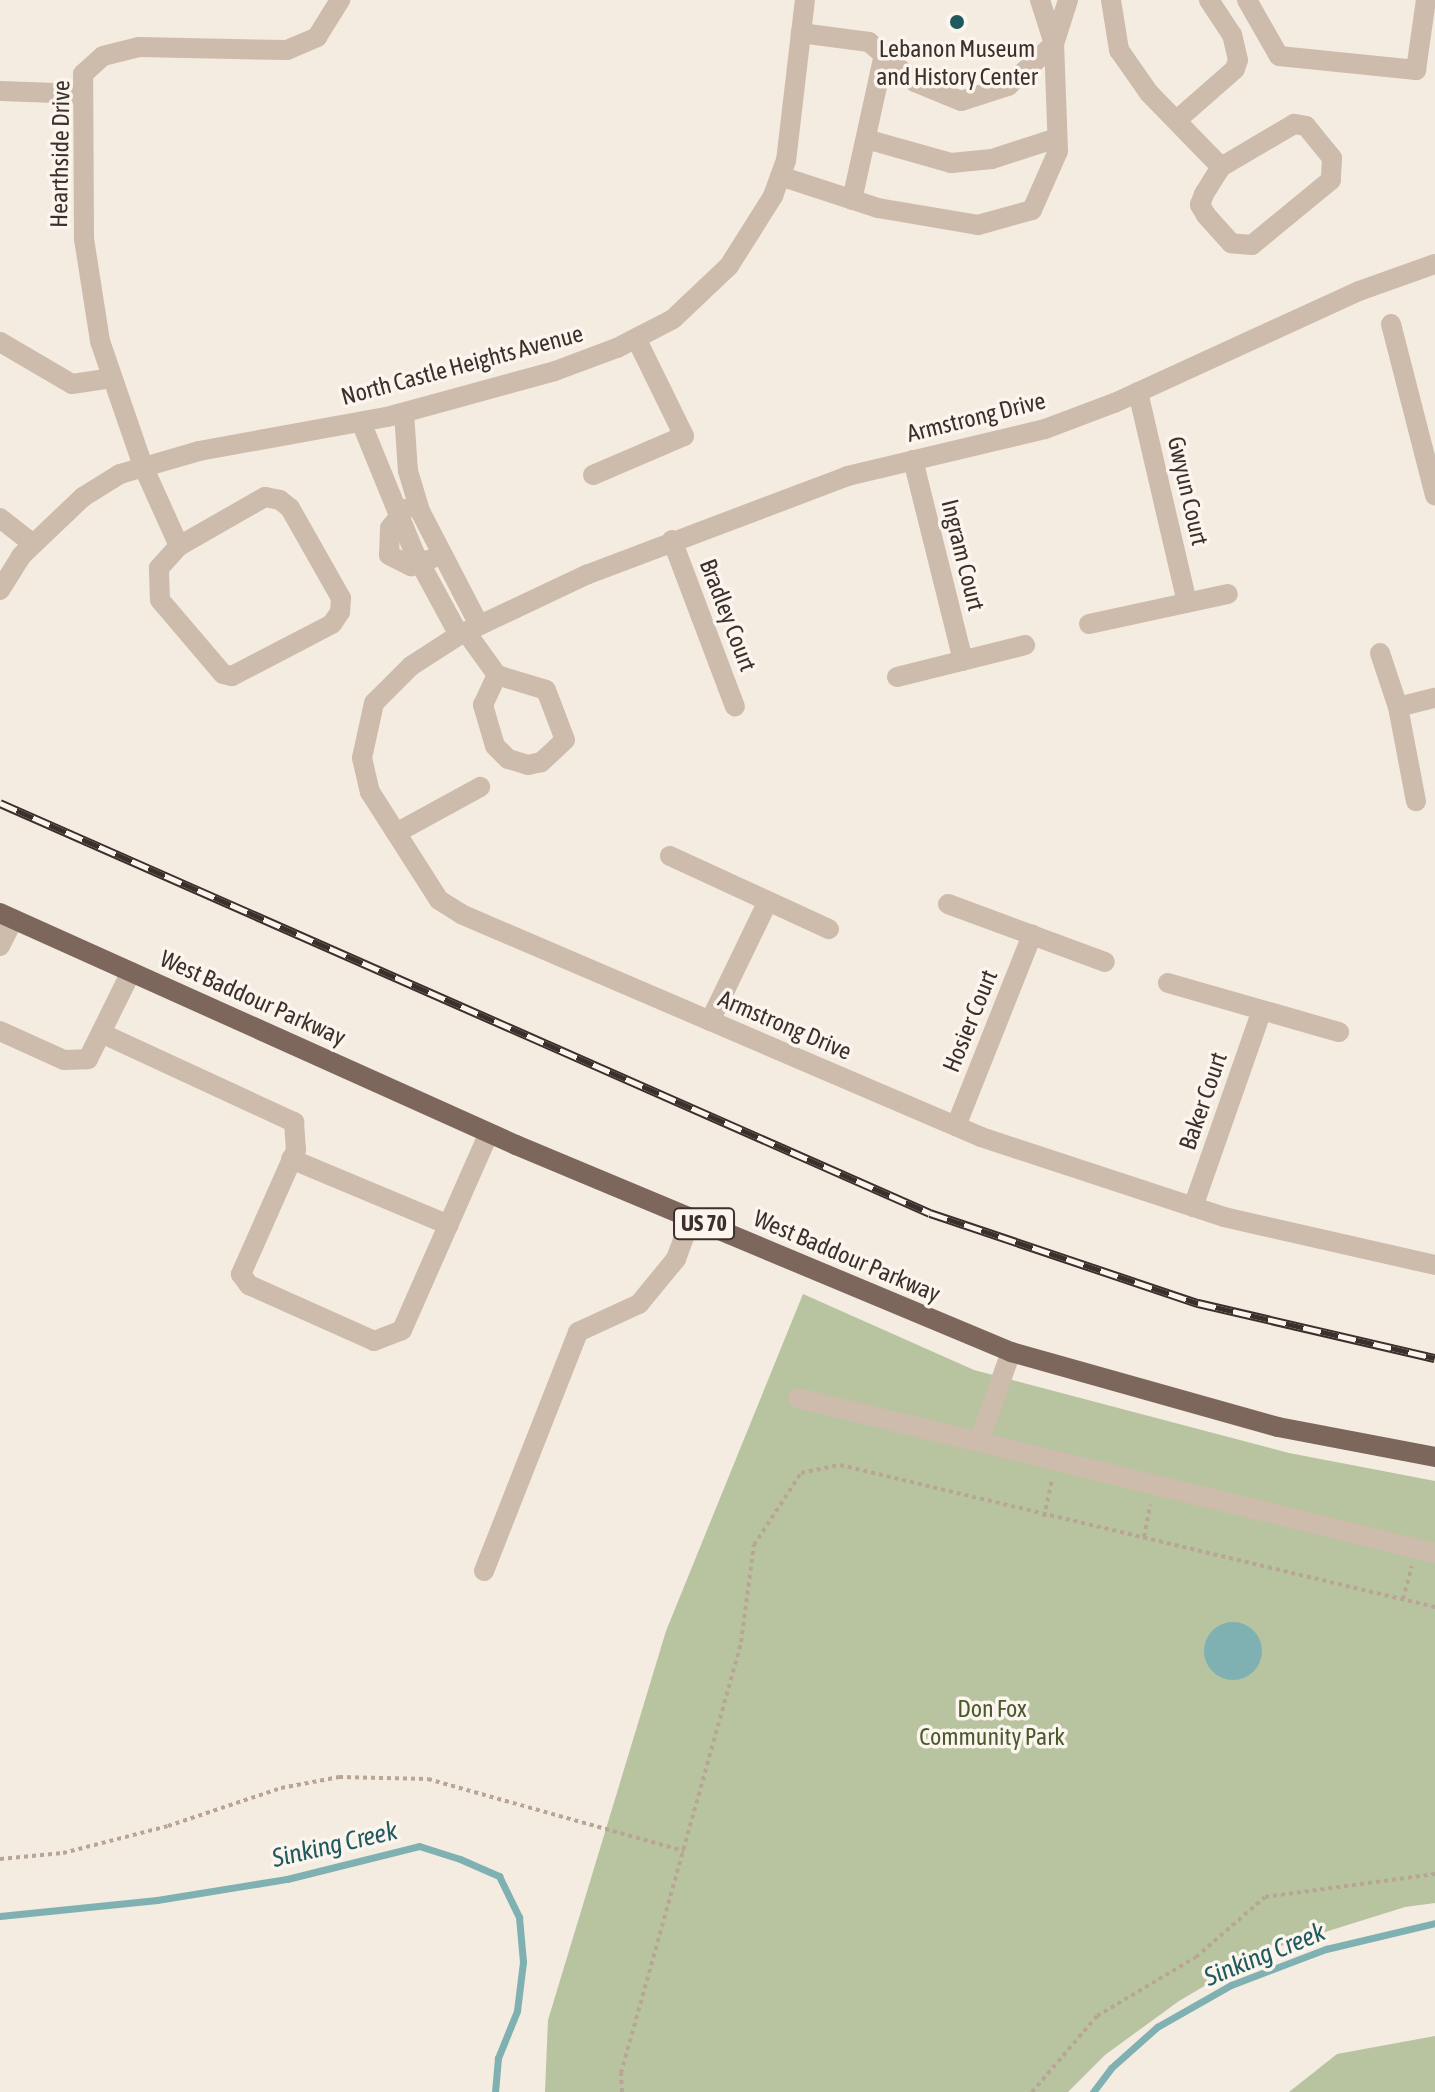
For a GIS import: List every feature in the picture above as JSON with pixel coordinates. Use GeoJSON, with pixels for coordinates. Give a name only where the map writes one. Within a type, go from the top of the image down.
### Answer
{"type":"FeatureCollection","features":[{"type":"Feature","properties":{"kind":"main road","name":"West Baddour Parkway"},"geometry":{"type":"LineString","coordinates":[[7,916],[489,1133],[1011,1352],[1278,1427],[1435,1457]]}},
{"type":"Feature","properties":{"kind":"street","name":"Hearthside Drive"},"geometry":{"type":"LineString","coordinates":[[179,546],[143,466],[100,341],[84,239],[83,74],[103,56],[139,47],[287,50],[317,37],[340,0]]}},
{"type":"Feature","properties":{"kind":"street","name":"North Castle Heights Avenue"},"geometry":{"type":"LineString","coordinates":[[0,590],[33,544],[83,497],[143,466],[404,413],[555,371],[636,338],[673,319],[729,266],[753,233],[780,176],[805,0]]}},
{"type":"Feature","properties":{"kind":"street"},"geometry":{"type":"LineString","coordinates":[[780,176],[852,200],[978,225],[1032,210],[1058,151],[1054,44],[1040,0]]}},
{"type":"Feature","properties":{"kind":"street"},"geometry":{"type":"LineString","coordinates":[[801,33],[869,42],[915,82],[961,101],[1008,86],[1054,44],[1068,0]]}},
{"type":"Feature","properties":{"kind":"street"},"geometry":{"type":"LineString","coordinates":[[1111,0],[1109,13],[1119,50],[1221,167]]}},
{"type":"Feature","properties":{"kind":"street"},"geometry":{"type":"LineString","coordinates":[[1177,120],[1235,69],[1238,60],[1232,35],[1209,0]]}},
{"type":"Feature","properties":{"kind":"street"},"geometry":{"type":"LineString","coordinates":[[1247,0],[1279,56],[1416,70],[1426,0]]}},
{"type":"Feature","properties":{"kind":"street"},"geometry":{"type":"LineString","coordinates":[[852,200],[884,55]]}},
{"type":"Feature","properties":{"kind":"street"},"geometry":{"type":"LineString","coordinates":[[0,91],[83,94]]}},
{"type":"Feature","properties":{"kind":"street"},"geometry":{"type":"LineString","coordinates":[[1294,124],[1306,126],[1332,158],[1335,170],[1321,191],[1252,245],[1240,246],[1231,243],[1200,205],[1221,167],[1294,124]]}},
{"type":"Feature","properties":{"kind":"street"},"geometry":{"type":"LineString","coordinates":[[866,139],[951,163],[992,159],[1057,138]]}},
{"type":"Feature","properties":{"kind":"street","name":"Armstrong Drive"},"geometry":{"type":"LineString","coordinates":[[1435,264],[1359,291],[1138,392],[1045,429],[848,476],[672,540],[468,631],[411,666],[374,703],[362,758],[370,792],[396,833],[439,900],[461,914],[956,1126],[1193,1207],[1435,1265]]}},
{"type":"Feature","properties":{"kind":"street"},"geometry":{"type":"LineString","coordinates":[[1391,324],[1428,435],[1435,495]]}},
{"type":"Feature","properties":{"kind":"street"},"geometry":{"type":"LineString","coordinates":[[593,475],[684,436],[636,338]]}},
{"type":"Feature","properties":{"kind":"street"},"geometry":{"type":"LineString","coordinates":[[0,342],[72,384],[112,378]]}},
{"type":"Feature","properties":{"kind":"street","name":"Gwyun Court"},"geometry":{"type":"LineString","coordinates":[[1138,392],[1187,602]]}},
{"type":"Feature","properties":{"kind":"street"},"geometry":{"type":"LineString","coordinates":[[404,413],[408,471],[468,631]]}},
{"type":"Feature","properties":{"kind":"street"},"geometry":{"type":"LineString","coordinates":[[361,422],[420,564],[497,675],[546,690],[565,740],[541,762],[528,765],[508,759],[495,746],[483,705],[497,675]]}},
{"type":"Feature","properties":{"kind":"street","name":"Ingram Court"},"geometry":{"type":"LineString","coordinates":[[913,460],[963,661]]}},
{"type":"Feature","properties":{"kind":"street"},"geometry":{"type":"LineString","coordinates":[[265,497],[280,500],[290,508],[341,598],[340,612],[332,624],[250,670],[223,674],[160,600],[159,568],[179,546],[265,497]]}},
{"type":"Feature","properties":{"kind":"street"},"geometry":{"type":"LineString","coordinates":[[398,512],[418,502]]}},
{"type":"Feature","properties":{"kind":"street"},"geometry":{"type":"LineString","coordinates":[[0,518],[33,544]]}},
{"type":"Feature","properties":{"kind":"street","name":"Bradley Court"},"geometry":{"type":"LineString","coordinates":[[672,540],[735,707]]}},
{"type":"Feature","properties":{"kind":"street"},"geometry":{"type":"LineString","coordinates":[[420,564],[441,553]]}},
{"type":"Feature","properties":{"kind":"street"},"geometry":{"type":"LineString","coordinates":[[1089,624],[1228,594]]}},
{"type":"Feature","properties":{"kind":"street"},"geometry":{"type":"LineString","coordinates":[[897,677],[1025,645]]}},
{"type":"Feature","properties":{"kind":"street"},"geometry":{"type":"LineString","coordinates":[[1380,653],[1398,707],[1416,801]]}},
{"type":"Feature","properties":{"kind":"street"},"geometry":{"type":"LineString","coordinates":[[1398,707],[1435,698]]}},
{"type":"Feature","properties":{"kind":"street"},"geometry":{"type":"LineString","coordinates":[[396,833],[480,787]]}},
{"type":"Feature","properties":{"kind":"street"},"geometry":{"type":"LineString","coordinates":[[670,856],[829,929]]}},
{"type":"Feature","properties":{"kind":"street"},"geometry":{"type":"LineString","coordinates":[[710,1021],[767,903]]}},
{"type":"Feature","properties":{"kind":"street"},"geometry":{"type":"LineString","coordinates":[[948,904],[1105,962]]}},
{"type":"Feature","properties":{"kind":"street"},"geometry":{"type":"LineString","coordinates":[[0,946],[7,916]]}},
{"type":"Feature","properties":{"kind":"street","name":"Hosier Court"},"geometry":{"type":"LineString","coordinates":[[956,1126],[1032,935]]}},
{"type":"Feature","properties":{"kind":"street"},"geometry":{"type":"LineString","coordinates":[[0,1031],[76,1063],[88,1059],[131,972]]}},
{"type":"Feature","properties":{"kind":"street"},"geometry":{"type":"LineString","coordinates":[[1168,983],[1261,1013],[1339,1032]]}},
{"type":"Feature","properties":{"kind":"street","name":"Baker Court"},"geometry":{"type":"LineString","coordinates":[[1193,1207],[1261,1013]]}},
{"type":"Feature","properties":{"kind":"street"},"geometry":{"type":"LineString","coordinates":[[101,1033],[286,1114],[297,1136],[291,1159],[241,1274],[249,1285],[374,1341],[402,1330],[489,1133]]}},
{"type":"Feature","properties":{"kind":"street"},"geometry":{"type":"LineString","coordinates":[[291,1159],[449,1225]]}},
{"type":"Feature","properties":{"kind":"street"},"geometry":{"type":"LineString","coordinates":[[484,1571],[578,1332],[639,1304],[676,1259],[691,1218]]}},
{"type":"Feature","properties":{"kind":"street"},"geometry":{"type":"LineString","coordinates":[[980,1439],[1011,1352]]}},
{"type":"Feature","properties":{"kind":"street"},"geometry":{"type":"LineString","coordinates":[[798,1398],[980,1439],[1426,1551]]}},
{"type":"Feature","properties":{"kind":"path"},"geometry":{"type":"LineString","coordinates":[[1044,1517],[1057,1459]]}},
{"type":"Feature","properties":{"kind":"path"},"geometry":{"type":"LineString","coordinates":[[622,2092],[621,2073],[741,1642],[754,1545],[801,1473],[840,1465],[1044,1517],[1144,1537],[1435,1607]]}},
{"type":"Feature","properties":{"kind":"path"},"geometry":{"type":"LineString","coordinates":[[1144,1537],[1155,1483]]}},
{"type":"Feature","properties":{"kind":"path"},"geometry":{"type":"LineString","coordinates":[[1403,1599],[1426,1551]]}},
{"type":"Feature","properties":{"kind":"path"},"geometry":{"type":"LineString","coordinates":[[0,1859],[63,1853],[168,1826],[281,1788],[339,1777],[428,1779],[684,1851]]}},
{"type":"Feature","properties":{"kind":"path"},"geometry":{"type":"LineString","coordinates":[[1032,2092],[1097,2016],[1196,1957],[1265,1897],[1435,1874]]}},
{"type":"Feature","properties":{"kind":"green space","name":"Don Fox Community Park"},"geometry":{"type":"Polygon","coordinates":[[[803,1294],[974,1370],[1289,1453],[1435,1481],[1435,1903],[1405,1907],[1264,1951],[1179,2001],[1105,2055],[1068,2092],[545,2092],[548,2020],[666,1631],[803,1294]]]}},
{"type":"Feature","properties":{"kind":"green space"},"geometry":{"type":"Polygon","coordinates":[[[1435,2036],[1435,2092],[1289,2092],[1337,2054],[1435,2036]]]}},
{"type":"Feature","properties":{"kind":"water"},"geometry":{"type":"Polygon","coordinates":[[[1233,1622],[1244,1624],[1253,1631],[1260,1640],[1260,1662],[1253,1671],[1244,1678],[1233,1680],[1222,1678],[1213,1671],[1206,1662],[1204,1651],[1206,1640],[1213,1631],[1222,1624],[1233,1622]]]}},
{"type":"Feature","properties":{"kind":"waterway","name":"Sinking Creek"},"geometry":{"type":"LineString","coordinates":[[0,1916],[157,1900],[287,1879],[419,1846],[460,1859],[499,1876],[519,1917],[523,1962],[517,2011],[498,2058],[495,2092]]}},
{"type":"Feature","properties":{"kind":"waterway","name":"Sinking Creek"},"geometry":{"type":"LineString","coordinates":[[1093,2092],[1111,2068],[1157,2027],[1231,1985],[1326,1949],[1435,1923]]}},
{"type":"Feature","properties":{"kind":"railway"},"geometry":{"type":"LineString","coordinates":[[0,803],[930,1213],[1198,1303],[1435,1358]]}},
{"type":"Feature","properties":{"kind":"place","name":"Lebanon Museum and History Center"},"geometry":{"type":"Point","coordinates":[957,22]}}]}
